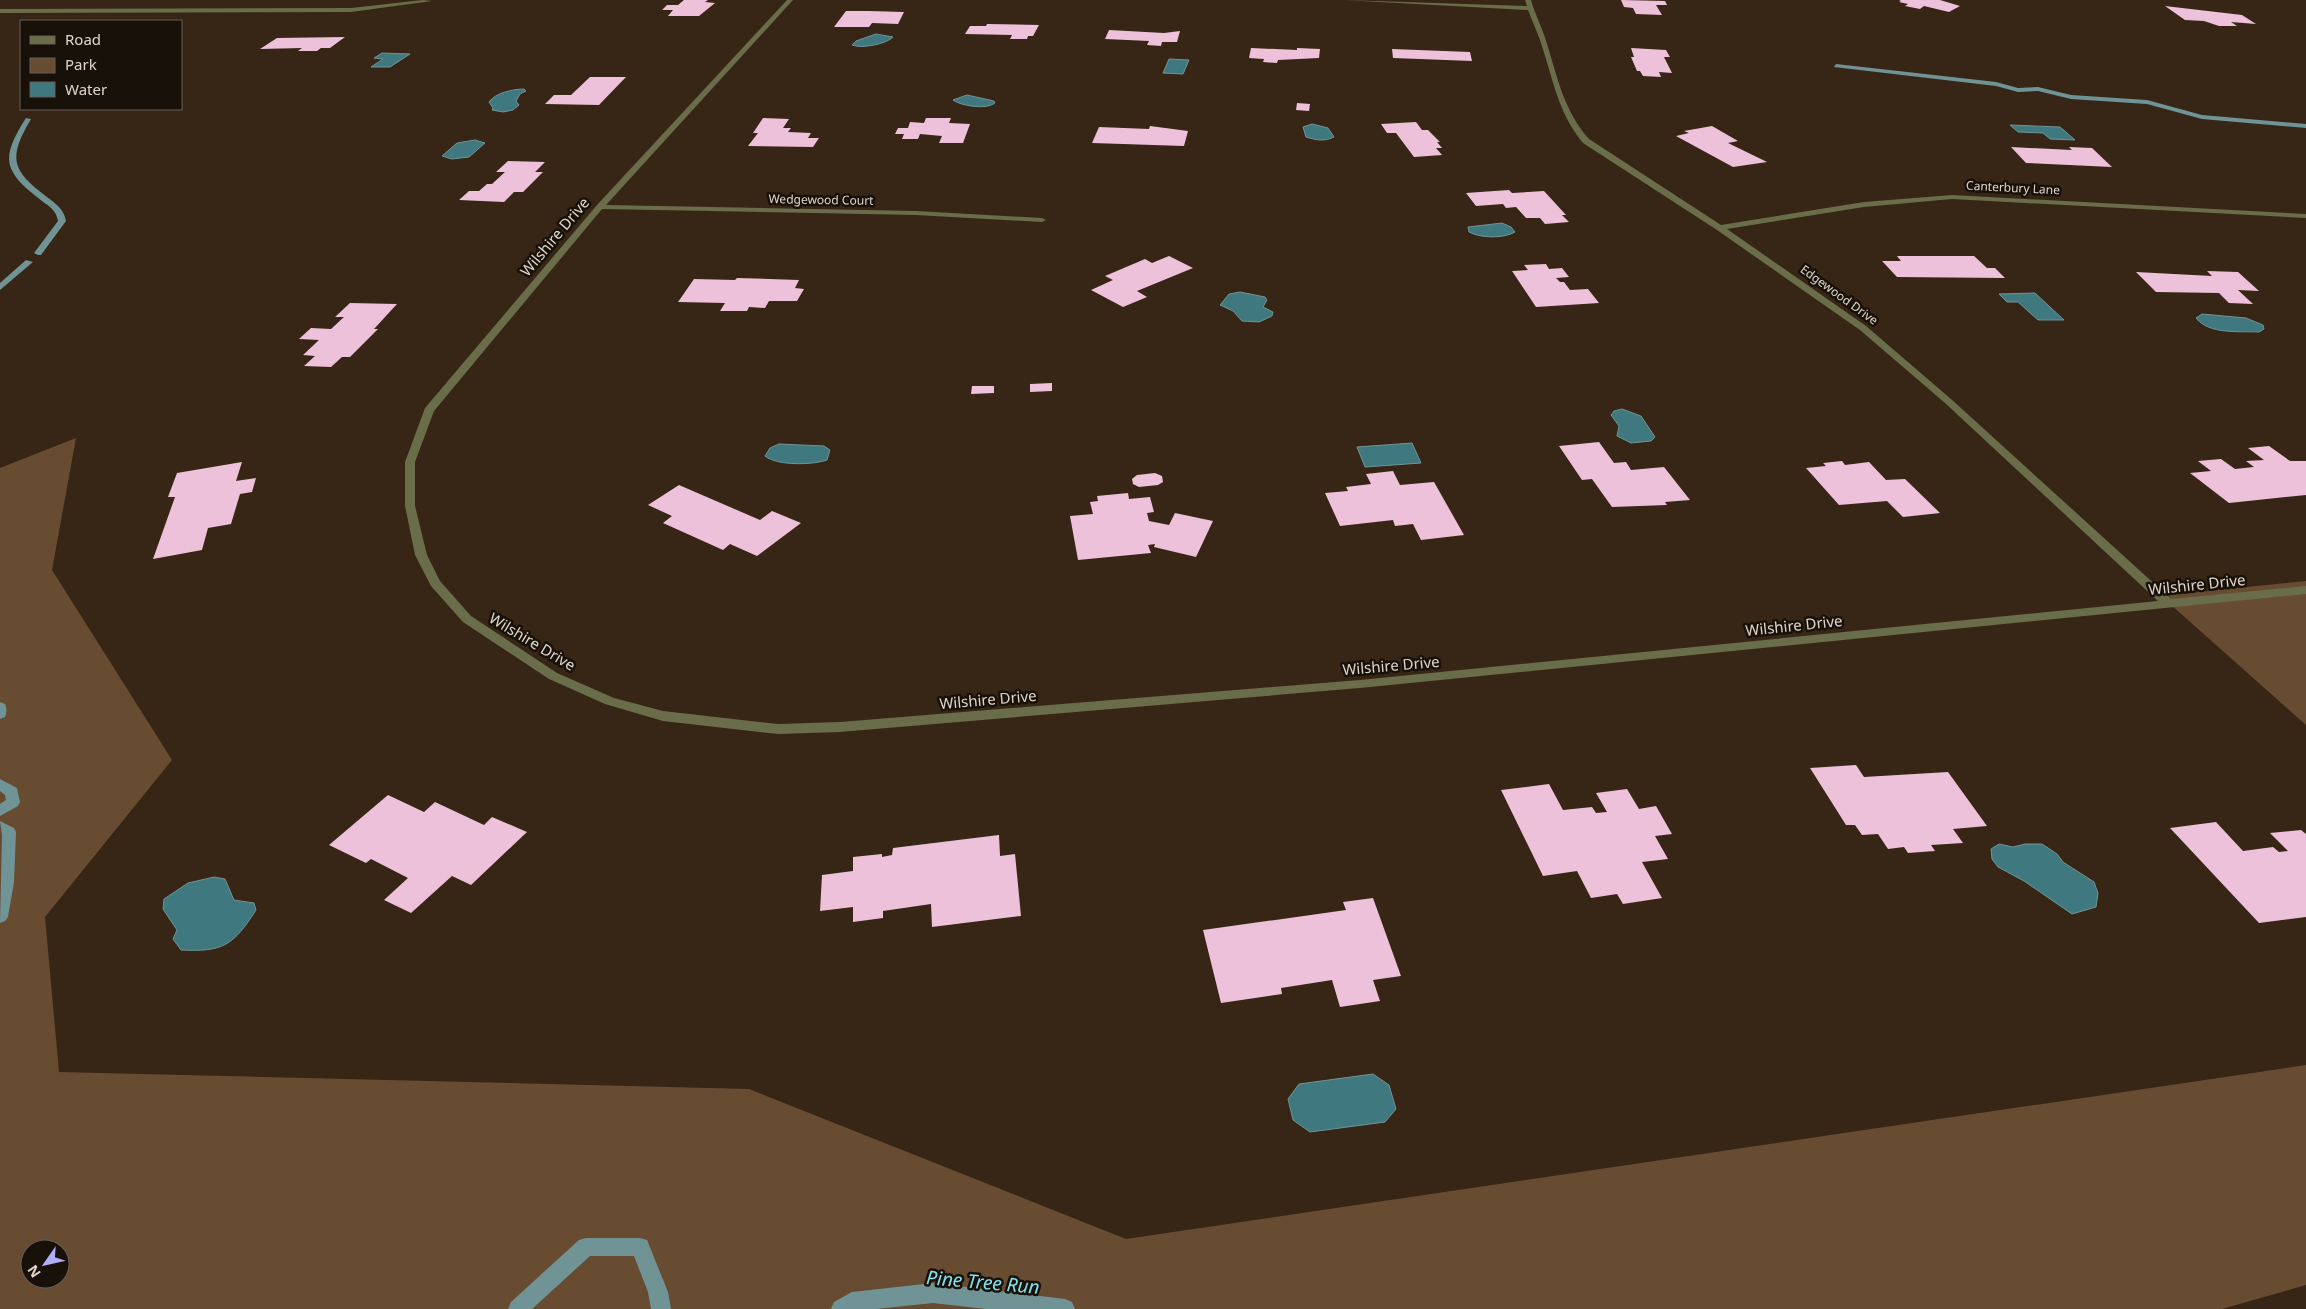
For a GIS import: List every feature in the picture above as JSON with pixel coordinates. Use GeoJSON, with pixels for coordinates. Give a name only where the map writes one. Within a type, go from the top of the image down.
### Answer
{"type":"FeatureCollection","features":[{"type":"Feature","properties":{"kind":"street","name":"Wilshire Drive"},"geometry":{"type":"LineString","coordinates":[[790,0],[600,207],[429,410],[410,462],[410,506],[420,555],[435,583],[467,619],[553,676],[610,701],[663,716],[778,729],[840,728],[1370,683],[2306,590]]}},
{"type":"Feature","properties":{"kind":"street"},"geometry":{"type":"LineString","coordinates":[[1346,0],[1529,4]]}},
{"type":"Feature","properties":{"kind":"street"},"geometry":{"type":"LineString","coordinates":[[0,12],[351,10],[429,2]]}},
{"type":"Feature","properties":{"kind":"street","name":"Edgewood Drive"},"geometry":{"type":"LineString","coordinates":[[1529,4],[1543,43],[1557,94],[1574,129],[1586,140],[1720,228],[1864,328],[2168,603]]}},
{"type":"Feature","properties":{"kind":"street","name":"Canterbury Lane"},"geometry":{"type":"LineString","coordinates":[[1720,228],[1858,204],[1907,198],[1952,197],[2306,216]]}},
{"type":"Feature","properties":{"kind":"street","name":"Wedgewood Court"},"geometry":{"type":"LineString","coordinates":[[600,207],[916,212],[1042,220]]}},
{"type":"Feature","properties":{"kind":"green space"},"geometry":{"type":"Polygon","coordinates":[[[76,438],[52,570],[172,760],[45,917],[59,1072],[749,1089],[1126,1239],[2306,1065],[2306,1285],[2222,1309],[0,1309],[0,468],[76,438]]]}},
{"type":"Feature","properties":{"kind":"green space"},"geometry":{"type":"Polygon","coordinates":[[[2306,581],[2306,725],[2161,596],[2306,581]]]}},
{"type":"Feature","properties":{"kind":"water"},"geometry":{"type":"Polygon","coordinates":[[[876,34],[893,37],[890,40],[874,45],[852,45],[856,41],[876,34]]]}},
{"type":"Feature","properties":{"kind":"water"},"geometry":{"type":"Polygon","coordinates":[[[382,53],[410,54],[390,67],[371,67],[383,59],[374,58],[382,53]]]}},
{"type":"Feature","properties":{"kind":"water"},"geometry":{"type":"Polygon","coordinates":[[[1169,59],[1189,60],[1183,74],[1163,73],[1169,59]]]}},
{"type":"Feature","properties":{"kind":"water"},"geometry":{"type":"Polygon","coordinates":[[[524,89],[526,91],[520,94],[516,101],[519,105],[513,110],[503,112],[492,110],[493,108],[489,102],[495,96],[524,89]]]}},
{"type":"Feature","properties":{"kind":"water"},"geometry":{"type":"Polygon","coordinates":[[[967,95],[994,101],[995,103],[986,106],[974,106],[953,100],[967,95]]]}},
{"type":"Feature","properties":{"kind":"water"},"geometry":{"type":"Polygon","coordinates":[[[1312,124],[1328,128],[1334,137],[1320,140],[1306,137],[1303,127],[1312,124]]]}},
{"type":"Feature","properties":{"kind":"water"},"geometry":{"type":"Polygon","coordinates":[[[2010,125],[2060,127],[2075,140],[2050,139],[2043,133],[2018,132],[2010,125]]]}},
{"type":"Feature","properties":{"kind":"water"},"geometry":{"type":"Polygon","coordinates":[[[475,140],[485,143],[469,157],[452,159],[442,156],[457,143],[475,140]]]}},
{"type":"Feature","properties":{"kind":"water"},"geometry":{"type":"Polygon","coordinates":[[[1502,223],[1511,227],[1515,232],[1498,237],[1485,236],[1469,232],[1468,227],[1502,223]]]}},
{"type":"Feature","properties":{"kind":"water"},"geometry":{"type":"Polygon","coordinates":[[[1240,292],[1265,297],[1267,300],[1263,307],[1273,312],[1272,316],[1259,322],[1242,321],[1233,311],[1220,305],[1229,294],[1240,292]]]}},
{"type":"Feature","properties":{"kind":"water"},"geometry":{"type":"Polygon","coordinates":[[[2035,293],[2064,320],[2038,320],[2018,302],[2007,302],[1999,294],[2035,293]]]}},
{"type":"Feature","properties":{"kind":"water"},"geometry":{"type":"Polygon","coordinates":[[[2202,314],[2246,318],[2263,325],[2264,329],[2259,332],[2217,330],[2196,318],[2202,314]]]}},
{"type":"Feature","properties":{"kind":"water"},"geometry":{"type":"Polygon","coordinates":[[[1622,409],[1641,416],[1655,437],[1651,441],[1631,443],[1617,436],[1619,426],[1611,415],[1614,411],[1622,409]]]}},
{"type":"Feature","properties":{"kind":"water"},"geometry":{"type":"Polygon","coordinates":[[[1412,443],[1421,463],[1365,467],[1357,447],[1412,443]]]}},
{"type":"Feature","properties":{"kind":"water"},"geometry":{"type":"Polygon","coordinates":[[[779,444],[824,446],[830,450],[827,460],[813,463],[795,464],[778,462],[765,456],[770,448],[779,444]]]}},
{"type":"Feature","properties":{"kind":"water"},"geometry":{"type":"Polygon","coordinates":[[[1999,844],[2013,847],[2025,844],[2042,844],[2057,854],[2063,862],[2094,882],[2098,893],[2096,907],[2072,914],[2024,881],[1998,867],[1992,859],[1991,849],[1999,844]]]}},
{"type":"Feature","properties":{"kind":"water"},"geometry":{"type":"Polygon","coordinates":[[[214,877],[225,879],[234,900],[254,903],[256,910],[240,932],[226,944],[207,950],[181,950],[173,939],[177,930],[163,909],[164,899],[188,883],[214,877]]]}},
{"type":"Feature","properties":{"kind":"water"},"geometry":{"type":"Polygon","coordinates":[[[1373,1074],[1389,1085],[1396,1109],[1385,1122],[1310,1132],[1293,1120],[1288,1099],[1299,1084],[1373,1074]]]}},
{"type":"Feature","properties":{"kind":"building"},"geometry":{"type":"Polygon","coordinates":[[[684,0],[708,0],[705,2],[715,3],[699,16],[668,16],[673,10],[662,10],[667,5],[678,5],[684,0]]]}},
{"type":"Feature","properties":{"kind":"building"},"geometry":{"type":"Polygon","coordinates":[[[1621,0],[1665,1],[1667,5],[1656,5],[1662,15],[1636,14],[1633,8],[1624,7],[1621,0]]]}},
{"type":"Feature","properties":{"kind":"building"},"geometry":{"type":"Polygon","coordinates":[[[1899,0],[1940,0],[1960,6],[1949,12],[1924,6],[1920,9],[1905,6],[1908,4],[1899,2],[1901,1],[1899,0]]]}},
{"type":"Feature","properties":{"kind":"building"},"geometry":{"type":"Polygon","coordinates":[[[2165,6],[2242,15],[2256,24],[2231,22],[2237,26],[2219,26],[2204,21],[2185,20],[2165,6]]]}},
{"type":"Feature","properties":{"kind":"building"},"geometry":{"type":"Polygon","coordinates":[[[846,11],[904,12],[898,24],[872,23],[869,27],[834,27],[846,11]]]}},
{"type":"Feature","properties":{"kind":"building"},"geometry":{"type":"Polygon","coordinates":[[[987,24],[1039,25],[1033,36],[1028,36],[1027,39],[1010,39],[1012,35],[965,34],[970,26],[986,26],[987,24]]]}},
{"type":"Feature","properties":{"kind":"building"},"geometry":{"type":"Polygon","coordinates":[[[1109,30],[1164,33],[1180,31],[1177,42],[1162,42],[1161,46],[1147,45],[1149,41],[1105,39],[1109,30]]]}},
{"type":"Feature","properties":{"kind":"building"},"geometry":{"type":"Polygon","coordinates":[[[345,37],[330,48],[321,48],[317,51],[298,51],[302,48],[260,49],[277,38],[345,37]]]}},
{"type":"Feature","properties":{"kind":"building"},"geometry":{"type":"Polygon","coordinates":[[[1251,48],[1320,49],[1319,58],[1278,60],[1277,63],[1263,62],[1264,59],[1249,58],[1251,48]]]}},
{"type":"Feature","properties":{"kind":"building"},"geometry":{"type":"Polygon","coordinates":[[[1631,48],[1666,50],[1670,57],[1664,57],[1672,73],[1659,72],[1661,77],[1643,76],[1640,71],[1637,71],[1631,57],[1634,57],[1631,48]]]}},
{"type":"Feature","properties":{"kind":"building"},"geometry":{"type":"Polygon","coordinates":[[[1392,49],[1470,52],[1472,61],[1393,58],[1392,49]]]}},
{"type":"Feature","properties":{"kind":"building"},"geometry":{"type":"Polygon","coordinates":[[[590,77],[626,77],[599,105],[545,104],[554,95],[571,95],[590,77]]]}},
{"type":"Feature","properties":{"kind":"building"},"geometry":{"type":"Polygon","coordinates":[[[1297,103],[1310,104],[1309,111],[1296,110],[1297,103]]]}},
{"type":"Feature","properties":{"kind":"building"},"geometry":{"type":"Polygon","coordinates":[[[763,118],[789,119],[783,128],[791,128],[788,132],[811,133],[808,138],[819,138],[813,147],[748,146],[758,133],[753,133],[763,118]]]}},
{"type":"Feature","properties":{"kind":"building"},"geometry":{"type":"Polygon","coordinates":[[[926,118],[951,118],[949,123],[970,124],[963,143],[939,143],[942,136],[920,134],[918,139],[902,139],[904,134],[895,134],[898,128],[908,128],[910,122],[924,123],[926,118]]]}},
{"type":"Feature","properties":{"kind":"building"},"geometry":{"type":"Polygon","coordinates":[[[1416,122],[1422,130],[1428,130],[1440,142],[1437,142],[1442,148],[1436,148],[1442,155],[1414,157],[1396,133],[1387,133],[1381,124],[1416,122]]]}},
{"type":"Feature","properties":{"kind":"building"},"geometry":{"type":"Polygon","coordinates":[[[1150,126],[1188,131],[1184,146],[1092,143],[1099,127],[1149,129],[1150,126]]]}},
{"type":"Feature","properties":{"kind":"building"},"geometry":{"type":"Polygon","coordinates":[[[1712,126],[1738,141],[1728,143],[1767,162],[1733,167],[1676,136],[1689,133],[1684,131],[1712,126]]]}},
{"type":"Feature","properties":{"kind":"building"},"geometry":{"type":"Polygon","coordinates":[[[2011,147],[2072,150],[2069,147],[2092,148],[2112,167],[2026,163],[2011,147]]]}},
{"type":"Feature","properties":{"kind":"building"},"geometry":{"type":"Polygon","coordinates":[[[508,161],[545,162],[535,172],[543,172],[523,192],[514,192],[504,202],[459,200],[469,191],[479,191],[487,184],[492,184],[505,172],[496,172],[508,161]]]}},
{"type":"Feature","properties":{"kind":"building"},"geometry":{"type":"Polygon","coordinates":[[[1509,190],[1512,193],[1544,191],[1566,215],[1562,215],[1569,222],[1545,224],[1540,218],[1526,218],[1516,207],[1506,208],[1503,204],[1476,206],[1466,193],[1509,190]]]}},
{"type":"Feature","properties":{"kind":"building"},"geometry":{"type":"Polygon","coordinates":[[[1169,256],[1193,268],[1137,291],[1147,297],[1123,307],[1091,290],[1113,280],[1105,276],[1145,259],[1152,263],[1169,256]]]}},
{"type":"Feature","properties":{"kind":"building"},"geometry":{"type":"Polygon","coordinates":[[[1897,256],[1974,256],[1987,268],[1995,268],[2005,278],[1897,277],[1882,261],[1901,261],[1897,256]]]}},
{"type":"Feature","properties":{"kind":"building"},"geometry":{"type":"Polygon","coordinates":[[[1546,264],[1549,269],[1562,268],[1569,277],[1556,278],[1560,282],[1564,282],[1570,290],[1588,289],[1599,303],[1536,307],[1512,271],[1528,270],[1524,265],[1546,264]]]}},
{"type":"Feature","properties":{"kind":"building"},"geometry":{"type":"Polygon","coordinates":[[[2207,271],[2238,272],[2259,291],[2238,290],[2253,304],[2229,303],[2219,293],[2156,292],[2136,272],[2212,276],[2207,271]]]}},
{"type":"Feature","properties":{"kind":"building"},"geometry":{"type":"Polygon","coordinates":[[[737,278],[799,280],[795,288],[804,289],[797,301],[769,301],[765,308],[749,307],[747,311],[720,311],[725,303],[678,302],[694,279],[735,280],[737,278]]]}},
{"type":"Feature","properties":{"kind":"building"},"geometry":{"type":"Polygon","coordinates":[[[350,303],[397,304],[374,329],[378,329],[350,357],[342,357],[331,367],[304,366],[315,356],[303,355],[319,340],[299,339],[311,328],[331,329],[344,317],[335,317],[350,303]]]}},
{"type":"Feature","properties":{"kind":"building"},"geometry":{"type":"Polygon","coordinates":[[[1052,383],[1052,391],[1030,392],[1030,384],[1052,383]]]}},
{"type":"Feature","properties":{"kind":"building"},"geometry":{"type":"Polygon","coordinates":[[[972,386],[994,386],[994,393],[971,394],[972,386]]]}},
{"type":"Feature","properties":{"kind":"building"},"geometry":{"type":"Polygon","coordinates":[[[1599,442],[1614,463],[1626,462],[1631,470],[1664,467],[1690,500],[1665,502],[1667,505],[1612,507],[1592,479],[1582,480],[1559,446],[1599,442]]]}},
{"type":"Feature","properties":{"kind":"building"},"geometry":{"type":"Polygon","coordinates":[[[2269,446],[2290,461],[2306,461],[2306,495],[2229,503],[2190,473],[2211,471],[2198,461],[2221,459],[2235,469],[2254,467],[2246,461],[2264,460],[2248,448],[2269,446]]]}},
{"type":"Feature","properties":{"kind":"building"},"geometry":{"type":"Polygon","coordinates":[[[1842,461],[1845,465],[1869,462],[1886,480],[1905,479],[1940,513],[1903,517],[1887,501],[1839,505],[1806,468],[1826,466],[1823,463],[1842,461]]]}},
{"type":"Feature","properties":{"kind":"building"},"geometry":{"type":"Polygon","coordinates":[[[242,462],[236,481],[256,478],[252,492],[240,494],[231,524],[208,528],[202,550],[153,559],[175,497],[168,497],[177,473],[242,462]]]}},
{"type":"Feature","properties":{"kind":"building"},"geometry":{"type":"Polygon","coordinates":[[[1393,471],[1400,485],[1434,482],[1464,535],[1421,540],[1413,524],[1395,526],[1393,520],[1340,526],[1325,493],[1348,491],[1346,487],[1371,484],[1366,474],[1393,471]]]}},
{"type":"Feature","properties":{"kind":"building"},"geometry":{"type":"Polygon","coordinates":[[[1155,473],[1162,476],[1163,482],[1158,485],[1139,487],[1133,484],[1132,479],[1137,475],[1155,473]]]}},
{"type":"Feature","properties":{"kind":"building"},"geometry":{"type":"Polygon","coordinates":[[[679,485],[760,520],[772,511],[801,523],[757,556],[730,544],[723,550],[663,523],[672,516],[648,505],[679,485]]]}},
{"type":"Feature","properties":{"kind":"building"},"geometry":{"type":"Polygon","coordinates":[[[1128,493],[1129,499],[1150,497],[1154,512],[1147,513],[1149,521],[1169,525],[1175,513],[1213,521],[1196,557],[1154,547],[1155,544],[1148,545],[1151,553],[1078,560],[1070,516],[1093,514],[1090,502],[1098,501],[1097,496],[1128,493]]]}},
{"type":"Feature","properties":{"kind":"building"},"geometry":{"type":"Polygon","coordinates":[[[1856,765],[1864,777],[1948,772],[1987,826],[1953,829],[1963,843],[1931,845],[1935,851],[1908,853],[1904,847],[1888,849],[1878,834],[1862,835],[1855,825],[1846,825],[1810,768],[1856,765]]]}},
{"type":"Feature","properties":{"kind":"building"},"geometry":{"type":"Polygon","coordinates":[[[1549,784],[1563,810],[1592,807],[1596,813],[1607,812],[1596,793],[1627,789],[1639,809],[1656,806],[1672,834],[1655,836],[1668,859],[1642,862],[1662,898],[1623,904],[1617,894],[1591,898],[1577,871],[1543,876],[1501,790],[1549,784]]]}},
{"type":"Feature","properties":{"kind":"building"},"geometry":{"type":"Polygon","coordinates":[[[388,795],[424,812],[435,802],[484,825],[492,817],[527,832],[471,885],[452,876],[411,913],[384,900],[408,878],[371,859],[366,863],[329,845],[388,795]]]}},
{"type":"Feature","properties":{"kind":"building"},"geometry":{"type":"Polygon","coordinates":[[[2216,822],[2243,851],[2273,847],[2279,852],[2288,851],[2270,833],[2301,830],[2306,834],[2306,917],[2259,923],[2170,828],[2216,822]]]}},
{"type":"Feature","properties":{"kind":"building"},"geometry":{"type":"Polygon","coordinates":[[[999,835],[1000,856],[1015,854],[1021,916],[932,927],[931,904],[883,911],[883,918],[853,922],[853,907],[820,911],[822,875],[853,871],[853,857],[882,854],[882,857],[892,855],[893,848],[999,835]]]}},
{"type":"Feature","properties":{"kind":"building"},"geometry":{"type":"Polygon","coordinates":[[[1373,898],[1401,976],[1373,980],[1380,1001],[1340,1007],[1332,980],[1281,988],[1282,994],[1221,1003],[1203,930],[1346,910],[1343,902],[1373,898]]]}},
{"type":"Feature","properties":{"kind":"waterway"},"geometry":{"type":"LineString","coordinates":[[1836,66],[1996,84],[2018,90],[2038,89],[2071,97],[2147,102],[2202,117],[2306,126]]}},
{"type":"Feature","properties":{"kind":"waterway"},"geometry":{"type":"LineString","coordinates":[[28,119],[14,146],[11,156],[12,165],[23,181],[57,209],[62,221],[38,253]]}},
{"type":"Feature","properties":{"kind":"waterway"},"geometry":{"type":"LineString","coordinates":[[0,287],[29,262]]}},
{"type":"Feature","properties":{"kind":"waterway"},"geometry":{"type":"LineString","coordinates":[[0,707],[0,714]]}},
{"type":"Feature","properties":{"kind":"waterway"},"geometry":{"type":"LineString","coordinates":[[0,784],[12,792],[13,802],[0,811]]}},
{"type":"Feature","properties":{"kind":"waterway"},"geometry":{"type":"LineString","coordinates":[[0,827],[9,832],[7,882],[0,917]]}},
{"type":"Feature","properties":{"kind":"waterway","name":"Pine Tree Run"},"geometry":{"type":"LineString","coordinates":[[518,1309],[586,1247],[640,1247],[658,1292],[661,1309]]}},
{"type":"Feature","properties":{"kind":"waterway","name":"Pine Tree Run"},"geometry":{"type":"LineString","coordinates":[[841,1309],[852,1302],[933,1293],[1065,1309]]}}]}
